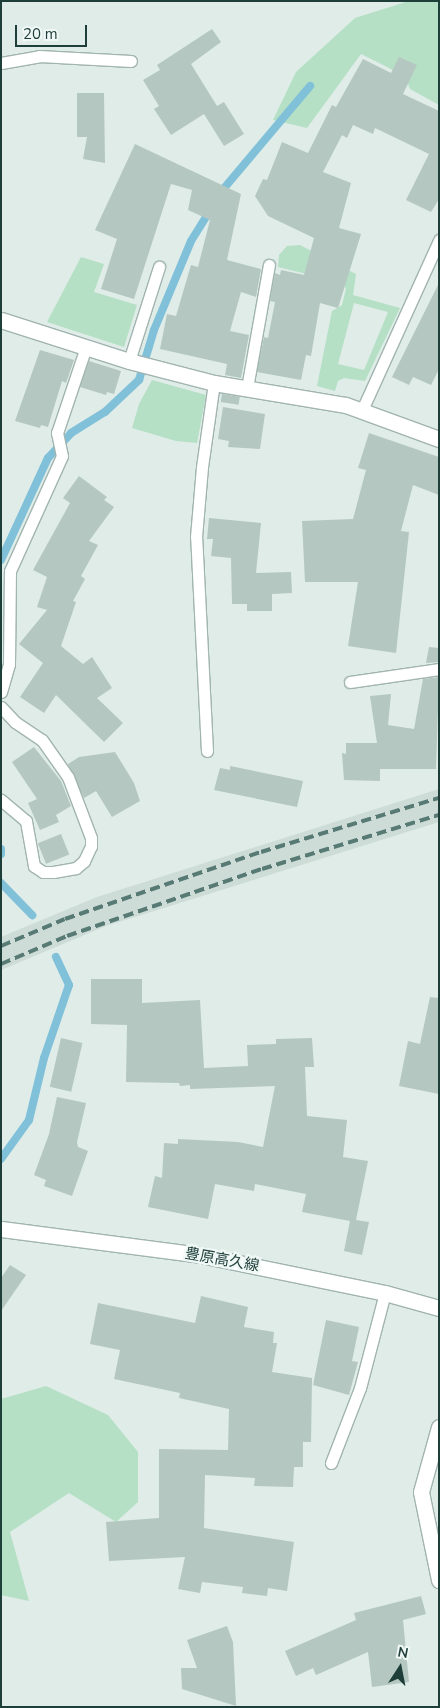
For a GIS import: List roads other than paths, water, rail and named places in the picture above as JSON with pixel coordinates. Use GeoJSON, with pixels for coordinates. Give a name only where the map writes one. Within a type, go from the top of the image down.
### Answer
{"type":"FeatureCollection","features":[{"type":"Feature","properties":{"kind":"street"},"geometry":{"type":"LineString","coordinates":[[1,320],[130,361],[214,383],[362,410],[439,439]]}},
{"type":"Feature","properties":{"kind":"street","name":"豊原高久線"},"geometry":{"type":"LineString","coordinates":[[1,1229],[200,1256],[385,1293],[439,1308]]}},
{"type":"Feature","properties":{"kind":"street"},"geometry":{"type":"LineString","coordinates":[[439,1427],[421,1492],[439,1580]]}},
{"type":"Feature","properties":{"kind":"lane"},"geometry":{"type":"LineString","coordinates":[[1,62],[39,56],[131,61]]}},
{"type":"Feature","properties":{"kind":"lane"},"geometry":{"type":"LineString","coordinates":[[362,410],[439,240]]}},
{"type":"Feature","properties":{"kind":"lane"},"geometry":{"type":"LineString","coordinates":[[246,388],[269,265]]}},
{"type":"Feature","properties":{"kind":"lane"},"geometry":{"type":"LineString","coordinates":[[130,361],[159,267]]}},
{"type":"Feature","properties":{"kind":"lane"},"geometry":{"type":"LineString","coordinates":[[1,692],[9,670],[10,572],[62,456],[57,433],[86,347]]}},
{"type":"Feature","properties":{"kind":"lane"},"geometry":{"type":"LineString","coordinates":[[207,752],[196,537],[202,468],[214,383]]}},
{"type":"Feature","properties":{"kind":"lane"},"geometry":{"type":"LineString","coordinates":[[350,682],[439,669]]}},
{"type":"Feature","properties":{"kind":"lane"},"geometry":{"type":"LineString","coordinates":[[1,707],[15,722],[42,740],[68,777],[91,838],[84,861],[76,868],[53,872],[43,872],[34,866],[26,821],[1,800]]}},
{"type":"Feature","properties":{"kind":"lane"},"geometry":{"type":"LineString","coordinates":[[331,1463],[360,1388],[385,1293]]}},
{"type":"Feature","properties":{"kind":"waterway"},"geometry":{"type":"LineString","coordinates":[[220,193],[310,86]]}},
{"type":"Feature","properties":{"kind":"waterway"},"geometry":{"type":"LineString","coordinates":[[1,560],[48,458],[71,433],[105,412],[139,380],[154,330],[191,241],[210,210]]}},
{"type":"Feature","properties":{"kind":"waterway"},"geometry":{"type":"LineString","coordinates":[[1,849],[1,854]]}},
{"type":"Feature","properties":{"kind":"waterway"},"geometry":{"type":"LineString","coordinates":[[1,883],[32,915]]}},
{"type":"Feature","properties":{"kind":"waterway"},"geometry":{"type":"LineString","coordinates":[[1,1159],[29,1120],[44,1058],[69,985],[56,957]]}},
{"type":"Feature","properties":{"kind":"railway"},"geometry":{"type":"LineString","coordinates":[[1,946],[65,919],[261,852],[439,798]]}},
{"type":"Feature","properties":{"kind":"railway"},"geometry":{"type":"LineString","coordinates":[[1,964],[67,936],[262,869],[439,815]]}}]}
